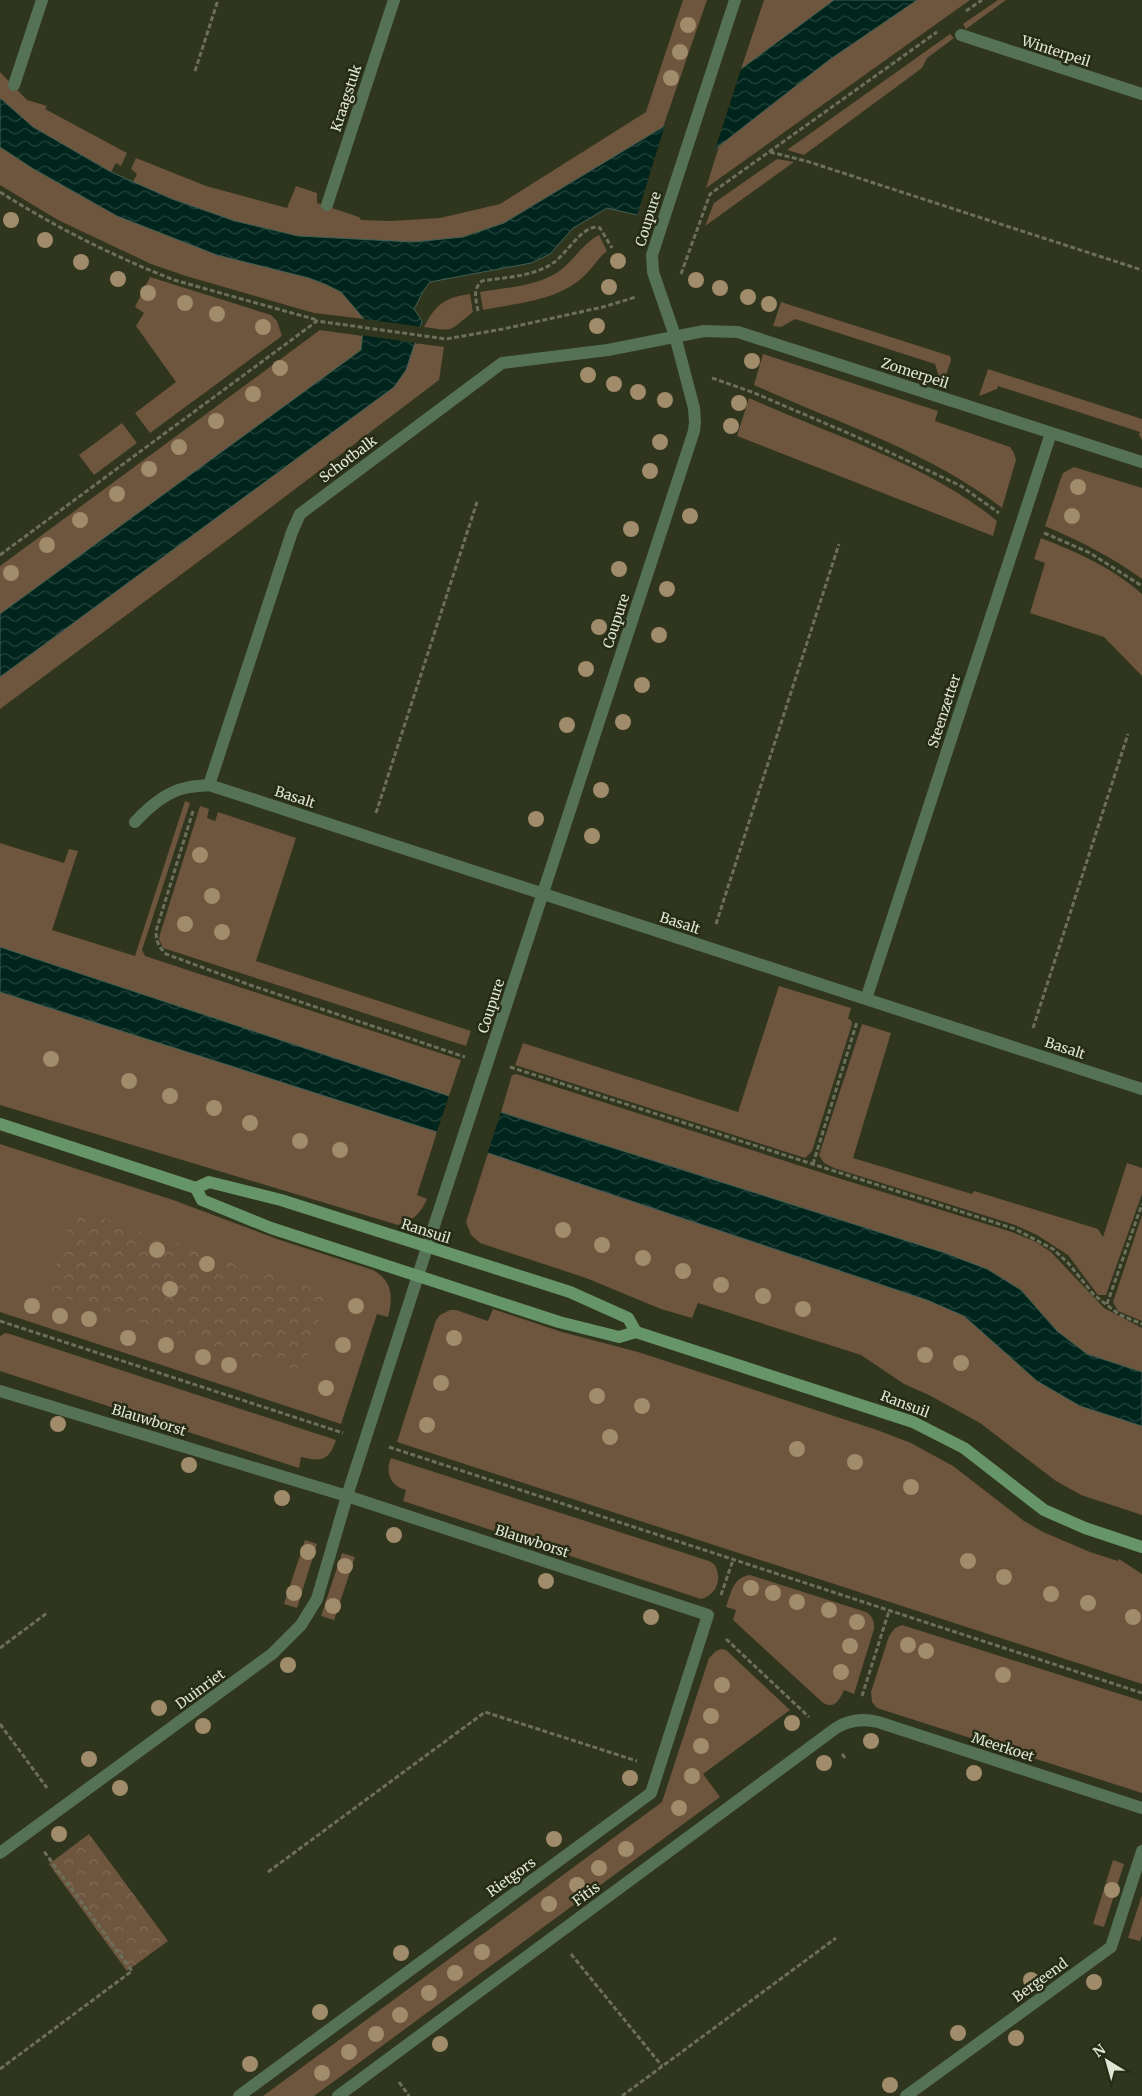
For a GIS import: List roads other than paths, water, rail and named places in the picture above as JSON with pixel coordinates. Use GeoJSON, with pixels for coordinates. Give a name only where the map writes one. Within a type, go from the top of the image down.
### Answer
{"type":"FeatureCollection","features":[{"type":"Feature","properties":{"kind":"street"},"geometry":{"type":"LineString","coordinates":[[14,85],[42,0]]}},
{"type":"Feature","properties":{"kind":"street","name":"Kraagstuk"},"geometry":{"type":"LineString","coordinates":[[327,205],[394,0]]}},
{"type":"Feature","properties":{"kind":"street","name":"Coupure"},"geometry":{"type":"LineString","coordinates":[[418,1276],[694,432],[694,408],[675,336],[652,261],[735,0]]}},
{"type":"Feature","properties":{"kind":"street","name":"Winterpeil"},"geometry":{"type":"LineString","coordinates":[[961,35],[1142,94]]}},
{"type":"Feature","properties":{"kind":"street","name":"Zomerpeil"},"geometry":{"type":"LineString","coordinates":[[675,336],[714,331],[746,334],[1142,462]]}},
{"type":"Feature","properties":{"kind":"street","name":"Schotbalk"},"geometry":{"type":"LineString","coordinates":[[210,785],[292,532],[300,514],[502,364],[608,350],[675,336]]}},
{"type":"Feature","properties":{"kind":"street","name":"Steenzetter"},"geometry":{"type":"LineString","coordinates":[[866,999],[1051,433]]}},
{"type":"Feature","properties":{"kind":"street"},"geometry":{"type":"LineString","coordinates":[[135,822],[149,808],[174,792],[186,787],[210,785]]}},
{"type":"Feature","properties":{"kind":"street","name":"Basalt"},"geometry":{"type":"LineString","coordinates":[[210,785],[1142,1089]]}},
{"type":"Feature","properties":{"kind":"street","name":"Ransuil"},"geometry":{"type":"LineString","coordinates":[[0,1124],[196,1188],[210,1182],[281,1200],[570,1292],[628,1318],[636,1332]]}},
{"type":"Feature","properties":{"kind":"street","name":"Ransuil"},"geometry":{"type":"LineString","coordinates":[[196,1188],[202,1200],[271,1228],[418,1276],[567,1324],[619,1337],[636,1332],[913,1422],[964,1448],[1044,1510],[1086,1528],[1142,1547]]}},
{"type":"Feature","properties":{"kind":"street"},"geometry":{"type":"LineString","coordinates":[[347,1496],[418,1276]]}},
{"type":"Feature","properties":{"kind":"street","name":"Blauwborst"},"geometry":{"type":"LineString","coordinates":[[0,1391],[347,1496],[708,1615]]}},
{"type":"Feature","properties":{"kind":"street","name":"Duinriet"},"geometry":{"type":"LineString","coordinates":[[0,1853],[272,1654],[301,1625],[317,1599],[347,1496]]}},
{"type":"Feature","properties":{"kind":"street","name":"Rietgors"},"geometry":{"type":"LineString","coordinates":[[239,2096],[651,1793],[708,1615]]}},
{"type":"Feature","properties":{"kind":"street","name":"Meerkoet"},"geometry":{"type":"LineString","coordinates":[[853,1721],[867,1720],[878,1722],[1142,1808]]}},
{"type":"Feature","properties":{"kind":"street","name":"Fitis"},"geometry":{"type":"LineString","coordinates":[[338,2096],[836,1728],[853,1721]]}},
{"type":"Feature","properties":{"kind":"street","name":"Bergeend"},"geometry":{"type":"LineString","coordinates":[[906,2096],[1111,1946],[1142,1851]]}},
{"type":"Feature","properties":{"kind":"water"},"geometry":{"type":"Polygon","coordinates":[[[834,0],[917,0],[829,60],[719,146],[637,215],[607,208],[573,228],[550,254],[531,263],[430,282],[414,309],[422,321],[406,370],[394,387],[0,677],[0,614],[361,350],[364,319],[341,292],[327,285],[309,278],[217,255],[117,216],[32,168],[0,147],[0,98],[33,127],[111,172],[172,199],[235,221],[298,236],[413,242],[463,237],[504,223],[663,127],[834,0]]]}},
{"type":"Feature","properties":{"kind":"water"},"geometry":{"type":"Polygon","coordinates":[[[0,947],[449,1096],[945,1253],[987,1269],[1021,1290],[1057,1331],[1087,1354],[1142,1372],[1142,1426],[1080,1406],[1037,1381],[964,1316],[927,1300],[488,1153],[437,1132],[0,992],[0,947]]]}}]}
